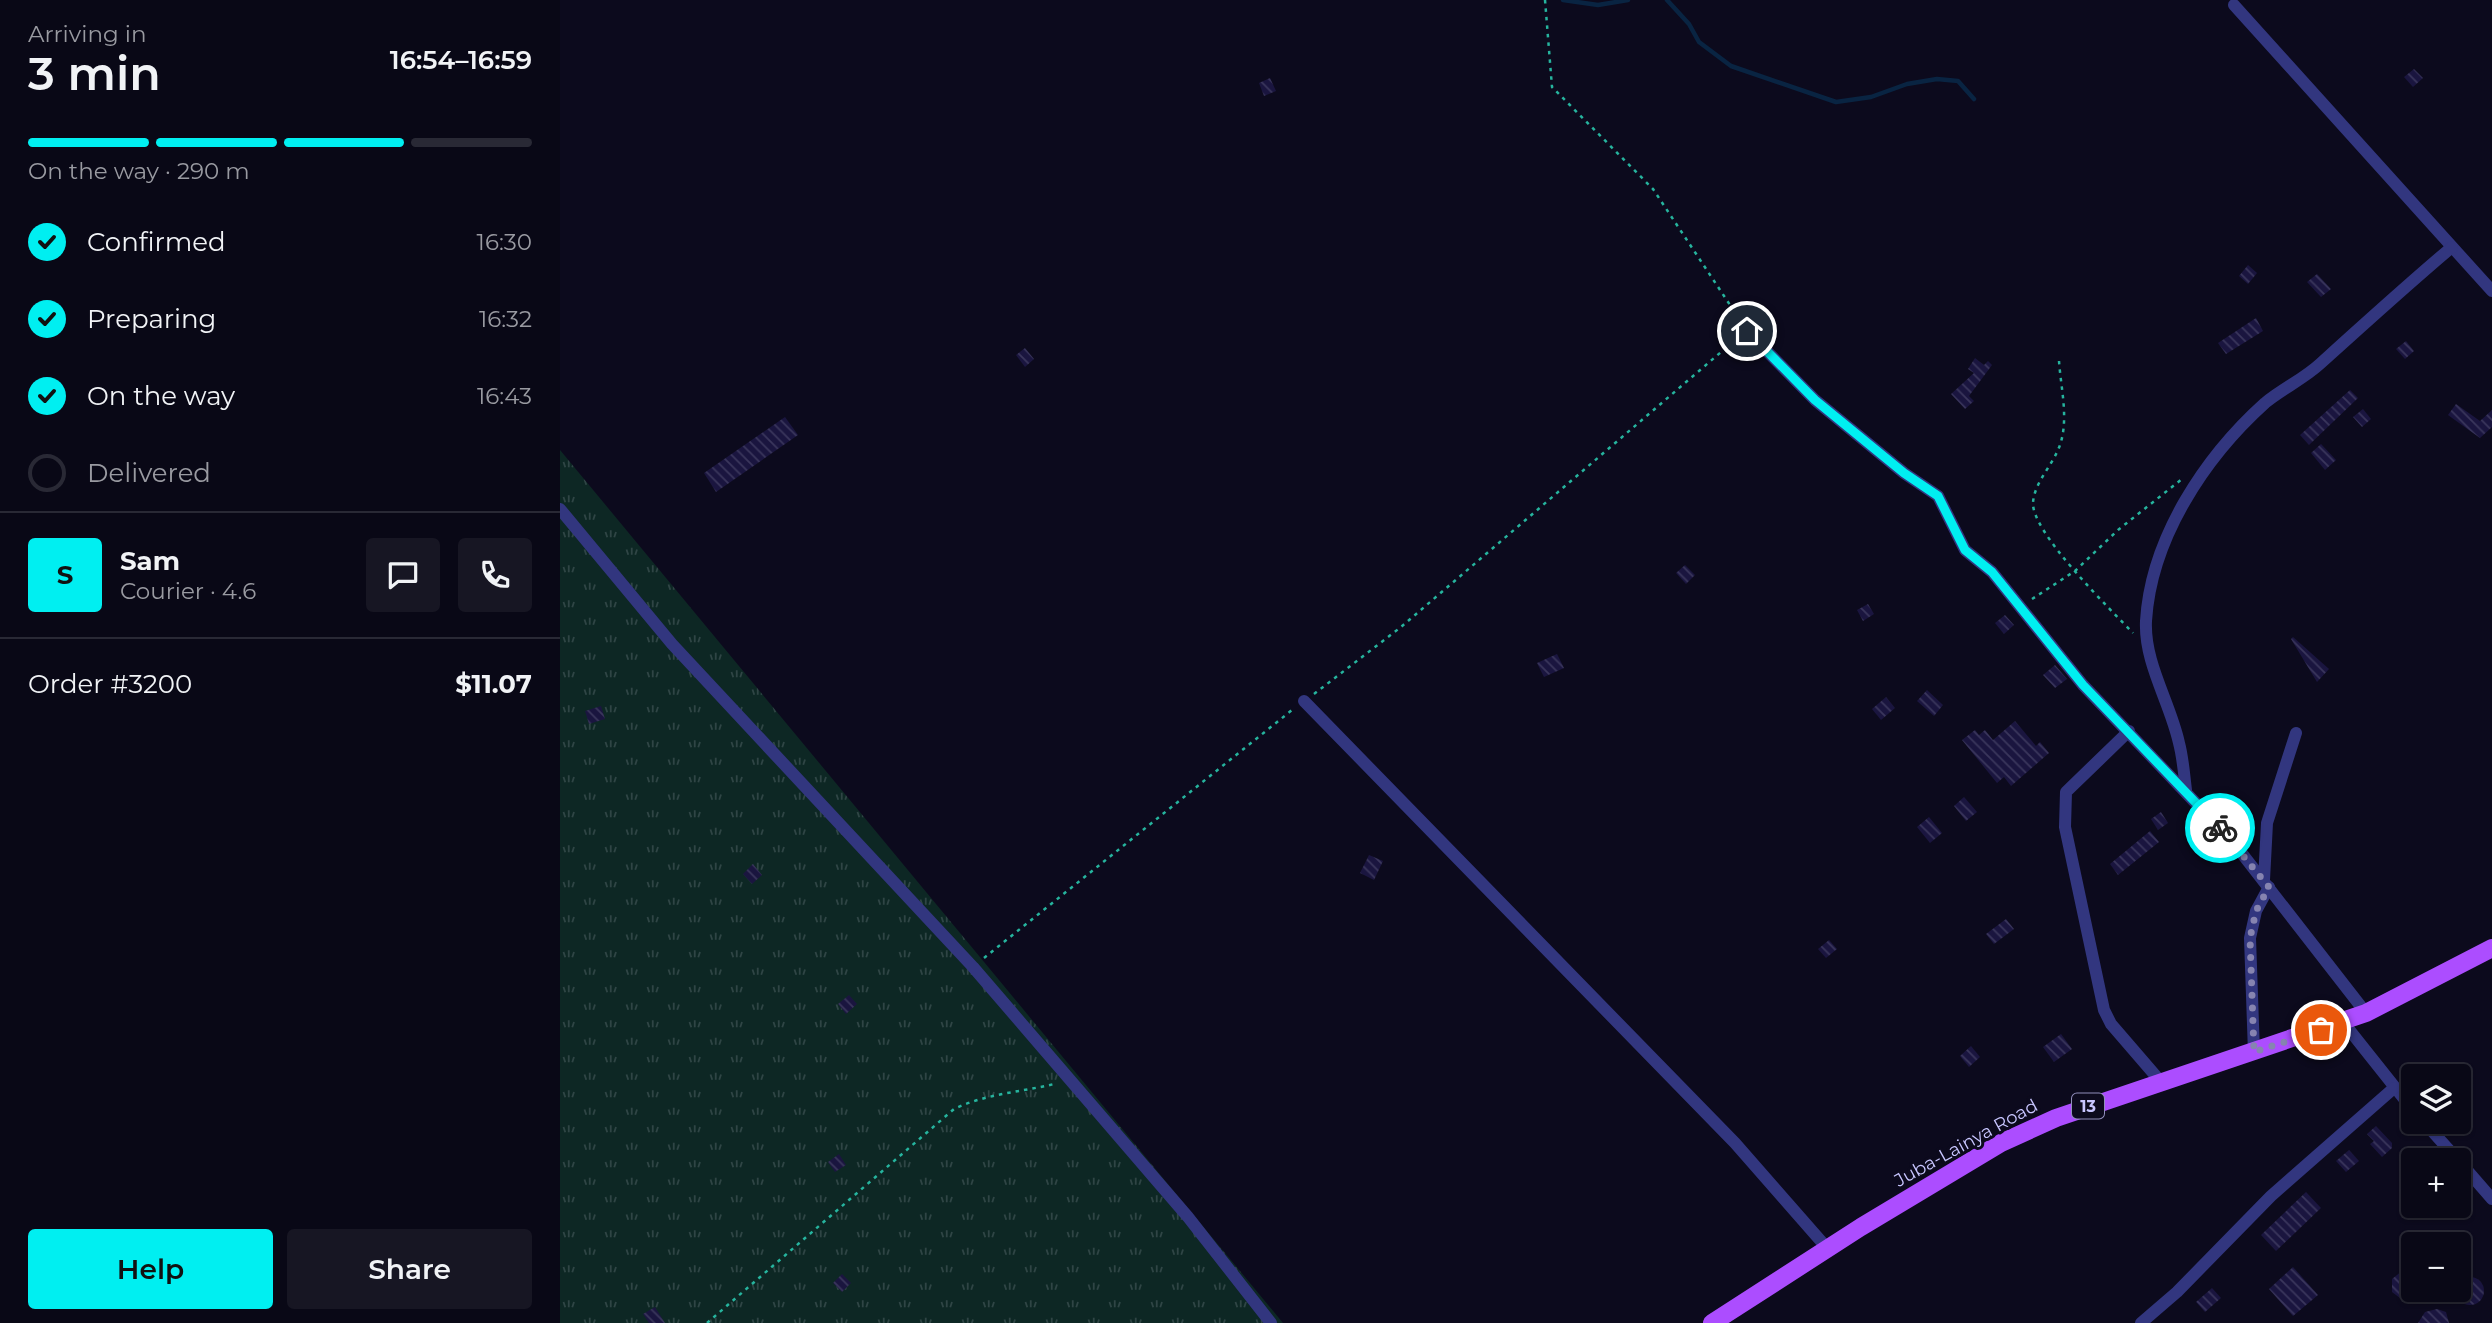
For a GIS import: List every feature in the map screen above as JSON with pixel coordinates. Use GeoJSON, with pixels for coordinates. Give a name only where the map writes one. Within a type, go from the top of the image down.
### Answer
{"type":"FeatureCollection","features":[{"type":"Feature","properties":{"kind":"main road","name":"Juba-Lainya Road"},"geometry":{"type":"LineString","coordinates":[[1712,1323],[1827,1248],[2001,1143],[2056,1118],[2366,1013],[2492,948]]}},
{"type":"Feature","properties":{"kind":"street"},"geometry":{"type":"LineString","coordinates":[[2234,5],[2492,291]]}},
{"type":"Feature","properties":{"kind":"street"},"geometry":{"type":"LineString","coordinates":[[2186,790],[2180,743],[2147,648],[2146,621],[2156,559],[2180,511],[2218,454],[2267,402],[2322,363],[2346,337],[2452,247]]}},
{"type":"Feature","properties":{"kind":"street"},"geometry":{"type":"LineString","coordinates":[[1747,331],[1815,400],[1904,473],[1938,496],[1965,550],[1992,572],[2083,685],[2186,790],[2267,884],[2366,1013]]}},
{"type":"Feature","properties":{"kind":"street"},"geometry":{"type":"LineString","coordinates":[[560,509],[672,644],[973,967],[1188,1217],[1270,1323]]}},
{"type":"Feature","properties":{"kind":"street"},"geometry":{"type":"LineString","coordinates":[[1304,701],[1735,1143],[1827,1248]]}},
{"type":"Feature","properties":{"kind":"street"},"geometry":{"type":"LineString","coordinates":[[2129,731],[2066,792],[2064,817],[2104,1010],[2111,1024],[2161,1082]]}},
{"type":"Feature","properties":{"kind":"street"},"geometry":{"type":"LineString","coordinates":[[2254,1052],[2250,938],[2256,911],[2267,884],[2267,823],[2296,733]]}},
{"type":"Feature","properties":{"kind":"street"},"geometry":{"type":"LineString","coordinates":[[2343,1022],[2401,1096]]}},
{"type":"Feature","properties":{"kind":"street"},"geometry":{"type":"LineString","coordinates":[[2141,1323],[2177,1292],[2271,1196],[2394,1088]]}},
{"type":"Feature","properties":{"kind":"street"},"geometry":{"type":"LineString","coordinates":[[2434,1134],[2447,1148]]}},
{"type":"Feature","properties":{"kind":"street"},"geometry":{"type":"LineString","coordinates":[[2471,1176],[2492,1199]]}},
{"type":"Feature","properties":{"kind":"path"},"geometry":{"type":"LineString","coordinates":[[973,967],[1304,701],[1401,627],[1747,331],[1653,189],[1552,87],[1545,0]]}},
{"type":"Feature","properties":{"kind":"path"},"geometry":{"type":"LineString","coordinates":[[2059,360],[2064,413],[2062,434],[2057,451],[2035,492],[2034,509],[2049,539],[2075,571],[2147,648]]}},
{"type":"Feature","properties":{"kind":"path"},"geometry":{"type":"LineString","coordinates":[[2020,607],[2075,571],[2139,511],[2189,474]]}},
{"type":"Feature","properties":{"kind":"path"},"geometry":{"type":"LineString","coordinates":[[707,1323],[954,1109],[978,1097],[1002,1096],[1071,1080]]}},
{"type":"Feature","properties":{"kind":"green space"},"geometry":{"type":"Polygon","coordinates":[[[560,450],[1283,1323],[560,1323],[560,450]]]}},
{"type":"Feature","properties":{"kind":"building"},"geometry":{"type":"Polygon","coordinates":[[[2414,69],[2423,78],[2413,87],[2404,77],[2414,69]]]}},
{"type":"Feature","properties":{"kind":"building"},"geometry":{"type":"Polygon","coordinates":[[[1270,78],[1276,91],[1264,96],[1259,83],[1270,78]]]}},
{"type":"Feature","properties":{"kind":"building"},"geometry":{"type":"Polygon","coordinates":[[[2248,265],[2257,273],[2248,284],[2239,276],[2248,265]]]}},
{"type":"Feature","properties":{"kind":"building"},"geometry":{"type":"Polygon","coordinates":[[[2317,274],[2331,289],[2321,297],[2307,282],[2317,274]]]}},
{"type":"Feature","properties":{"kind":"building"},"geometry":{"type":"Polygon","coordinates":[[[2256,318],[2263,331],[2226,354],[2218,343],[2256,318]]]}},
{"type":"Feature","properties":{"kind":"building"},"geometry":{"type":"Polygon","coordinates":[[[2406,341],[2414,351],[2405,359],[2396,349],[2406,341]]]}},
{"type":"Feature","properties":{"kind":"building"},"geometry":{"type":"Polygon","coordinates":[[[1025,348],[1034,359],[1025,367],[1016,355],[1025,348]]]}},
{"type":"Feature","properties":{"kind":"building"},"geometry":{"type":"Polygon","coordinates":[[[1975,358],[1984,365],[1988,361],[1992,365],[1969,396],[1974,401],[1965,409],[1951,394],[1974,373],[1968,369],[1975,358]]]}},
{"type":"Feature","properties":{"kind":"building"},"geometry":{"type":"Polygon","coordinates":[[[2350,390],[2358,398],[2309,445],[2300,435],[2350,390]]]}},
{"type":"Feature","properties":{"kind":"building"},"geometry":{"type":"Polygon","coordinates":[[[2456,404],[2480,421],[2492,410],[2492,427],[2480,438],[2448,415],[2456,404]]]}},
{"type":"Feature","properties":{"kind":"building"},"geometry":{"type":"Polygon","coordinates":[[[2363,409],[2371,419],[2362,427],[2353,417],[2363,409]]]}},
{"type":"Feature","properties":{"kind":"building"},"geometry":{"type":"Polygon","coordinates":[[[785,417],[798,435],[716,492],[704,473],[785,417]]]}},
{"type":"Feature","properties":{"kind":"building"},"geometry":{"type":"Polygon","coordinates":[[[2321,444],[2336,460],[2325,470],[2311,453],[2321,444]]]}},
{"type":"Feature","properties":{"kind":"building"},"geometry":{"type":"Polygon","coordinates":[[[1685,565],[1695,575],[1686,584],[1676,573],[1685,565]]]}},
{"type":"Feature","properties":{"kind":"building"},"geometry":{"type":"Polygon","coordinates":[[[1868,604],[1874,614],[1863,621],[1857,610],[1868,604]]]}},
{"type":"Feature","properties":{"kind":"building"},"geometry":{"type":"Polygon","coordinates":[[[2005,615],[2014,625],[2004,634],[1995,623],[2005,615]]]}},
{"type":"Feature","properties":{"kind":"building"},"geometry":{"type":"Polygon","coordinates":[[[2293,637],[2329,669],[2317,682],[2291,639],[2293,637]]]}},
{"type":"Feature","properties":{"kind":"building"},"geometry":{"type":"Polygon","coordinates":[[[1557,654],[1564,668],[1544,677],[1537,663],[1557,654]]]}},
{"type":"Feature","properties":{"kind":"building"},"geometry":{"type":"Polygon","coordinates":[[[2055,665],[2067,679],[2055,688],[2043,675],[2055,665]]]}},
{"type":"Feature","properties":{"kind":"building"},"geometry":{"type":"Polygon","coordinates":[[[1927,690],[1943,705],[1934,716],[1917,701],[1927,690]]]}},
{"type":"Feature","properties":{"kind":"building"},"geometry":{"type":"Polygon","coordinates":[[[1886,697],[1895,708],[1881,720],[1872,709],[1886,697]]]}},
{"type":"Feature","properties":{"kind":"building"},"geometry":{"type":"Polygon","coordinates":[[[601,706],[605,719],[589,724],[585,711],[601,706]]]}},
{"type":"Feature","properties":{"kind":"building"},"geometry":{"type":"Polygon","coordinates":[[[2015,721],[2036,746],[2040,742],[2049,753],[2011,786],[2004,777],[1997,783],[1962,740],[1975,730],[1979,735],[1985,730],[1993,740],[2015,721]]]}},
{"type":"Feature","properties":{"kind":"building"},"geometry":{"type":"Polygon","coordinates":[[[1964,797],[1977,812],[1966,821],[1954,806],[1964,797]]]}},
{"type":"Feature","properties":{"kind":"building"},"geometry":{"type":"Polygon","coordinates":[[[2161,812],[2168,823],[2158,830],[2151,819],[2161,812]]]}},
{"type":"Feature","properties":{"kind":"building"},"geometry":{"type":"Polygon","coordinates":[[[1929,817],[1942,833],[1930,843],[1917,827],[1929,817]]]}},
{"type":"Feature","properties":{"kind":"building"},"geometry":{"type":"Polygon","coordinates":[[[2150,831],[2159,842],[2118,875],[2110,864],[2150,831]]]}},
{"type":"Feature","properties":{"kind":"building"},"geometry":{"type":"Polygon","coordinates":[[[1369,855],[1383,861],[1374,880],[1360,873],[1369,855]]]}},
{"type":"Feature","properties":{"kind":"building"},"geometry":{"type":"Polygon","coordinates":[[[753,864],[762,875],[752,884],[743,874],[753,864]]]}},
{"type":"Feature","properties":{"kind":"building"},"geometry":{"type":"Polygon","coordinates":[[[2006,919],[2014,929],[1994,944],[1986,934],[2006,919]]]}},
{"type":"Feature","properties":{"kind":"building"},"geometry":{"type":"Polygon","coordinates":[[[1829,940],[1837,949],[1826,958],[1818,949],[1829,940]]]}},
{"type":"Feature","properties":{"kind":"building"},"geometry":{"type":"Polygon","coordinates":[[[849,995],[857,1004],[846,1014],[838,1004],[849,995]]]}},
{"type":"Feature","properties":{"kind":"building"},"geometry":{"type":"Polygon","coordinates":[[[2061,1034],[2072,1049],[2054,1062],[2043,1047],[2061,1034]]]}},
{"type":"Feature","properties":{"kind":"building"},"geometry":{"type":"Polygon","coordinates":[[[1971,1046],[1980,1057],[1969,1067],[1960,1056],[1971,1046]]]}},
{"type":"Feature","properties":{"kind":"building"},"geometry":{"type":"Polygon","coordinates":[[[2376,1126],[2392,1143],[2392,1148],[2382,1157],[2370,1144],[2374,1141],[2367,1134],[2376,1126]]]}},
{"type":"Feature","properties":{"kind":"building"},"geometry":{"type":"Polygon","coordinates":[[[2349,1150],[2359,1161],[2346,1172],[2336,1161],[2349,1150]]]}},
{"type":"Feature","properties":{"kind":"building"},"geometry":{"type":"Polygon","coordinates":[[[839,1154],[846,1165],[835,1172],[828,1162],[839,1154]]]}},
{"type":"Feature","properties":{"kind":"building"},"geometry":{"type":"Polygon","coordinates":[[[2306,1192],[2321,1208],[2276,1251],[2261,1235],[2306,1192]]]}},
{"type":"Feature","properties":{"kind":"building"},"geometry":{"type":"Polygon","coordinates":[[[2293,1267],[2318,1295],[2293,1316],[2269,1289],[2293,1267]]]}},
{"type":"Feature","properties":{"kind":"building"},"geometry":{"type":"Polygon","coordinates":[[[2401,1272],[2401,1298],[2392,1292],[2392,1279],[2401,1272]]]}},
{"type":"Feature","properties":{"kind":"building"},"geometry":{"type":"Polygon","coordinates":[[[842,1274],[851,1283],[842,1292],[833,1283],[842,1274]]]}},
{"type":"Feature","properties":{"kind":"building"},"geometry":{"type":"Polygon","coordinates":[[[2471,1277],[2480,1281],[2483,1286],[2480,1301],[2470,1305],[2462,1302],[2471,1302],[2471,1277]]]}},
{"type":"Feature","properties":{"kind":"building"},"geometry":{"type":"Polygon","coordinates":[[[2212,1288],[2221,1298],[2205,1312],[2196,1302],[2212,1288]]]}},
{"type":"Feature","properties":{"kind":"building"},"geometry":{"type":"Polygon","coordinates":[[[655,1307],[665,1323],[649,1323],[643,1314],[655,1307]]]}},
{"type":"Feature","properties":{"kind":"building"},"geometry":{"type":"Polygon","coordinates":[[[2437,1309],[2446,1312],[2449,1323],[2418,1323],[2425,1312],[2437,1309]]]}},
{"type":"Feature","properties":{"kind":"waterway"},"geometry":{"type":"LineString","coordinates":[[1563,0],[1598,5],[1628,0]]}},
{"type":"Feature","properties":{"kind":"waterway"},"geometry":{"type":"LineString","coordinates":[[1667,0],[1689,24],[1699,42],[1731,66],[1836,102],[1871,97],[1907,84],[1937,79],[1958,81],[1974,99]]}},
{"type":"Feature","properties":{"kind":"way so far"},"geometry":{"type":"LineString","coordinates":[[2220,828],[2269,887],[2256,911],[2250,938],[2254,1052],[2321,1030]]}},
{"type":"Feature","properties":{"kind":"route"},"geometry":{"type":"LineString","coordinates":[[1747,331],[1815,400],[1904,473],[1921,481],[1938,496],[1950,515],[1956,537],[1965,550],[1992,572],[2083,685],[2220,828]]}}]}
